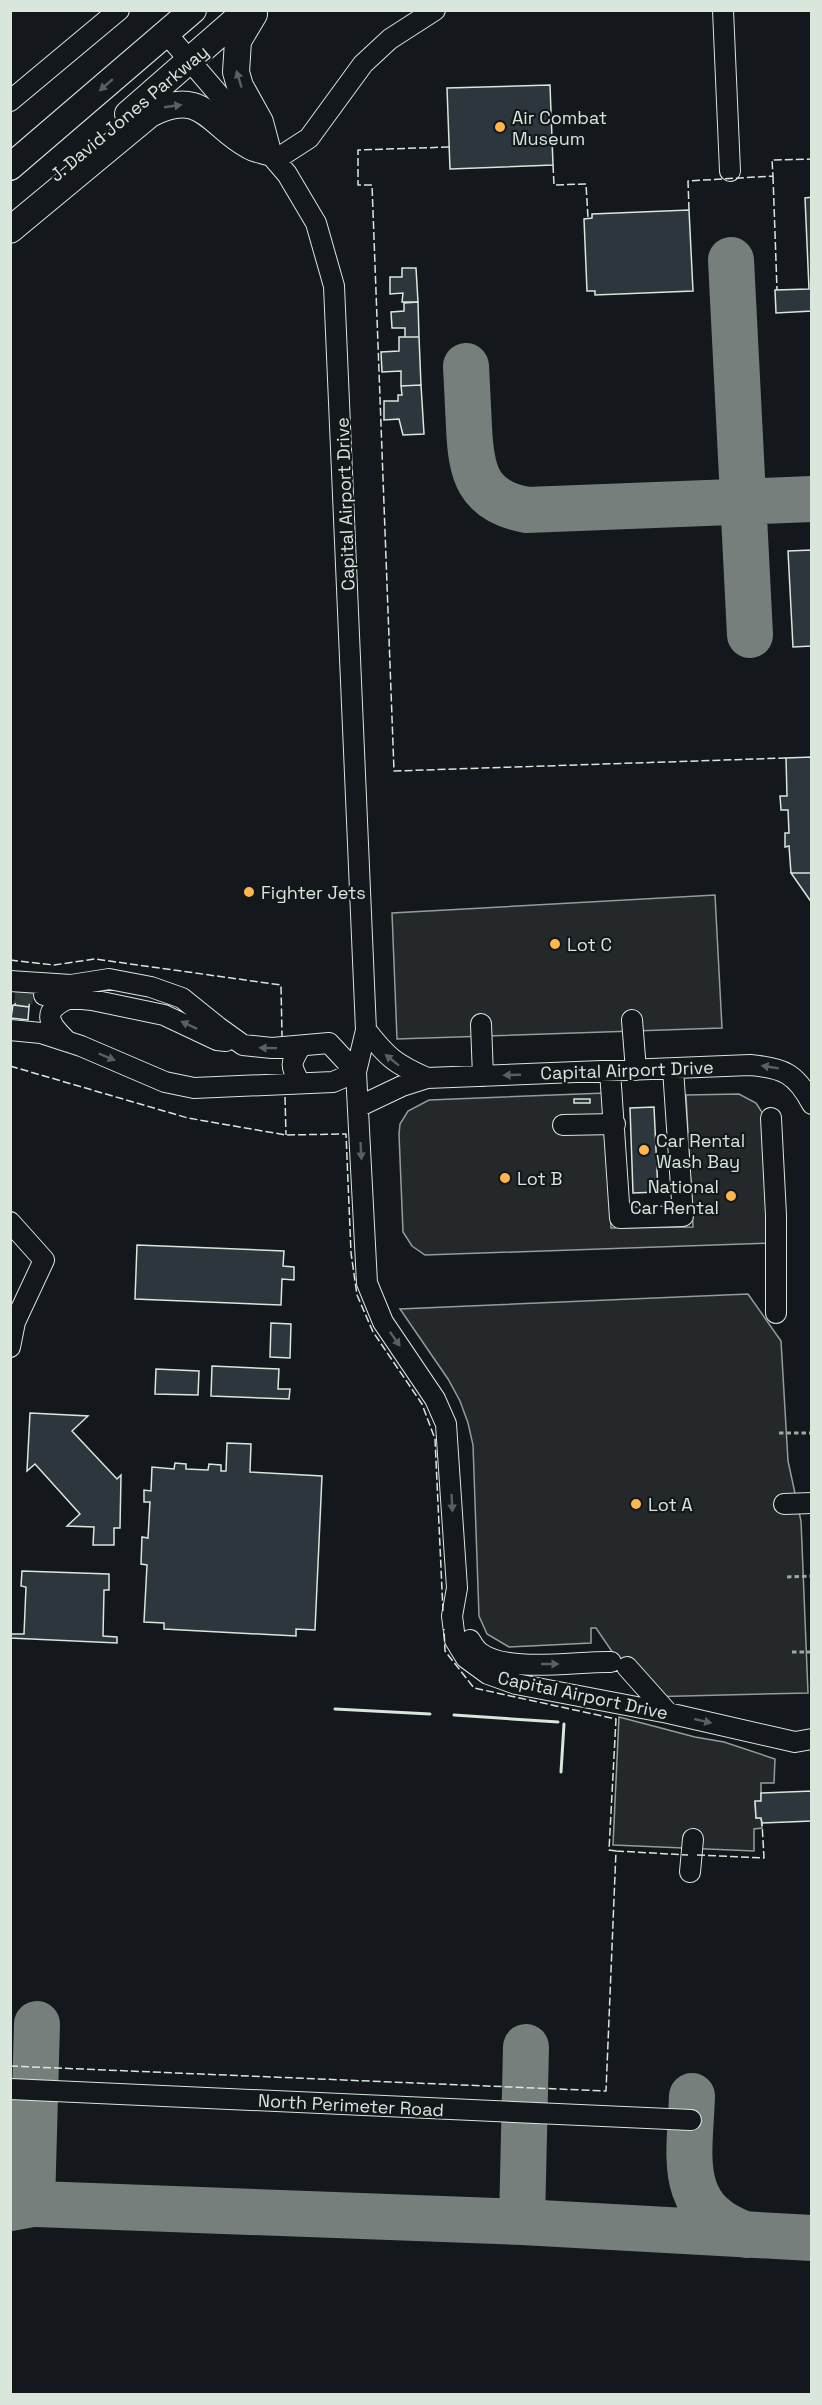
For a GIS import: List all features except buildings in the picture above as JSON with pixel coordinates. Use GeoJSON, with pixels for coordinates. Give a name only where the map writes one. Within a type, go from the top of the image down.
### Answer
{"type":"FeatureCollection","features":[{"type":"Feature","properties":{"kind":"main road","name":"J. David Jones Parkway"},"geometry":{"type":"LineString","coordinates":[[10,166],[193,10]]}},
{"type":"Feature","properties":{"kind":"main road","name":"J. David Jones Parkway"},"geometry":{"type":"LineString","coordinates":[[10,213],[190,62],[247,10]]}},
{"type":"Feature","properties":{"kind":"main road"},"geometry":{"type":"LineString","coordinates":[[256,10],[238,41],[236,72],[240,86],[260,122],[272,156]]}},
{"type":"Feature","properties":{"kind":"main road"},"geometry":{"type":"LineString","coordinates":[[10,230],[23,222],[150,114],[165,106],[177,104],[192,106],[208,113],[250,146],[272,156]]}},
{"type":"Feature","properties":{"kind":"street"},"geometry":{"type":"LineString","coordinates":[[10,100],[119,10]]}},
{"type":"Feature","properties":{"kind":"street"},"geometry":{"type":"LineString","coordinates":[[272,156],[309,138],[363,64],[390,39],[435,10]]}},
{"type":"Feature","properties":{"kind":"street"},"geometry":{"type":"LineString","coordinates":[[723,10],[730,171]]}},
{"type":"Feature","properties":{"kind":"street","name":"Capital Airport Drive"},"geometry":{"type":"LineString","coordinates":[[166,33],[287,174],[316,223],[334,286],[366,1030],[356,1072],[360,1106],[367,1283],[383,1323],[435,1399],[446,1424],[456,1588],[452,1616],[455,1640],[466,1658],[488,1674],[516,1684],[668,1713],[795,1742],[812,1739]]}},
{"type":"Feature","properties":{"kind":"street"},"geometry":{"type":"LineString","coordinates":[[10,1030],[41,1033],[165,1082],[194,1088],[333,1082],[356,1072],[329,1043],[259,1048],[243,1045],[218,1028],[183,998],[151,987],[109,979],[70,991],[17,990]]}},
{"type":"Feature","properties":{"kind":"street"},"geometry":{"type":"LineString","coordinates":[[68,1042],[52,1024],[51,1012],[70,991]]}},
{"type":"Feature","properties":{"kind":"street"},"geometry":{"type":"LineString","coordinates":[[632,1020],[636,1070]]}},
{"type":"Feature","properties":{"kind":"street"},"geometry":{"type":"LineString","coordinates":[[481,1024],[483,1076]]}},
{"type":"Feature","properties":{"kind":"street","name":"Capital Airport Drive"},"geometry":{"type":"LineString","coordinates":[[366,1030],[386,1056],[399,1066],[427,1078]]}},
{"type":"Feature","properties":{"kind":"street"},"geometry":{"type":"LineString","coordinates":[[300,1083],[291,1066],[301,1046]]}},
{"type":"Feature","properties":{"kind":"street","name":"Capital Airport Drive"},"geometry":{"type":"LineString","coordinates":[[360,1106],[402,1086],[427,1078],[750,1065],[780,1069],[795,1079],[812,1104]]}},
{"type":"Feature","properties":{"kind":"street"},"geometry":{"type":"LineString","coordinates":[[610,1071],[620,1218],[683,1216],[673,1069]]}},
{"type":"Feature","properties":{"kind":"street"},"geometry":{"type":"LineString","coordinates":[[771,1118],[776,1215],[776,1313]]}},
{"type":"Feature","properties":{"kind":"street"},"geometry":{"type":"LineString","coordinates":[[564,1125],[615,1124]]}},
{"type":"Feature","properties":{"kind":"street"},"geometry":{"type":"LineString","coordinates":[[10,1222],[44,1260],[15,1322],[10,1347]]}},
{"type":"Feature","properties":{"kind":"street"},"geometry":{"type":"LineString","coordinates":[[784,1504],[812,1503]]}},
{"type":"Feature","properties":{"kind":"street"},"geometry":{"type":"LineString","coordinates":[[456,1588],[468,1637],[482,1655],[514,1663],[619,1665],[668,1713]]}},
{"type":"Feature","properties":{"kind":"street"},"geometry":{"type":"LineString","coordinates":[[690,1872],[693,1839]]}},
{"type":"Feature","properties":{"kind":"street","name":"North Perimeter Road"},"geometry":{"type":"LineString","coordinates":[[10,2089],[691,2120]]}},
{"type":"Feature","properties":{"kind":"path"},"geometry":{"type":"LineString","coordinates":[[779,1433],[812,1433]]}},
{"type":"Feature","properties":{"kind":"path"},"geometry":{"type":"LineString","coordinates":[[787,1577],[812,1575]]}},
{"type":"Feature","properties":{"kind":"path"},"geometry":{"type":"LineString","coordinates":[[792,1652],[812,1652]]}},
{"type":"Feature","properties":{"kind":"shaded area","name":"Lot C"},"geometry":{"type":"Polygon","coordinates":[[[715,895],[722,1028],[397,1039],[392,913],[715,895]]]}},
{"type":"Feature","properties":{"kind":"shaded area","name":"Lot B"},"geometry":{"type":"Polygon","coordinates":[[[605,1093],[611,1228],[693,1227],[686,1095],[739,1094],[756,1103],[765,1117],[773,1243],[425,1255],[412,1246],[403,1232],[399,1134],[400,1124],[408,1111],[429,1100],[605,1093]]]}},
{"type":"Feature","properties":{"kind":"shaded area","name":"Lot A"},"geometry":{"type":"Polygon","coordinates":[[[748,1294],[781,1341],[788,1461],[801,1521],[808,1693],[643,1697],[596,1628],[591,1628],[591,1643],[509,1647],[487,1634],[479,1616],[473,1445],[468,1423],[460,1401],[448,1379],[400,1309],[748,1294]]]}},
{"type":"Feature","properties":{"kind":"shaded area"},"geometry":{"type":"Polygon","coordinates":[[[619,1717],[695,1737],[724,1742],[775,1759],[774,1783],[761,1783],[761,1801],[755,1802],[756,1818],[761,1818],[762,1828],[754,1829],[754,1851],[613,1845],[619,1717]]]}},
{"type":"Feature","properties":{"kind":"taxiway"},"geometry":{"type":"LineString","coordinates":[[731,260],[750,635]]}},
{"type":"Feature","properties":{"kind":"taxiway"},"geometry":{"type":"LineString","coordinates":[[466,366],[470,443],[475,471],[487,492],[510,506],[527,510],[812,499]]}},
{"type":"Feature","properties":{"kind":"taxiway"},"geometry":{"type":"LineString","coordinates":[[10,2208],[32,2204],[37,2024]]}},
{"type":"Feature","properties":{"kind":"taxiway"},"geometry":{"type":"LineString","coordinates":[[522,2222],[526,2047]]}},
{"type":"Feature","properties":{"kind":"taxiway"},"geometry":{"type":"LineString","coordinates":[[692,2096],[690,2160],[697,2196],[708,2211],[724,2224],[747,2235]]}},
{"type":"Feature","properties":{"kind":"taxiway"},"geometry":{"type":"LineString","coordinates":[[10,2203],[522,2222],[812,2238]]}},
{"type":"Feature","properties":{"kind":"tunnel"},"geometry":{"type":"LineString","coordinates":[[15,993],[33,994]]}},
{"type":"Feature","properties":{"kind":"fence"},"geometry":{"type":"LineString","coordinates":[[449,147],[358,150],[358,185],[372,185],[394,771],[786,758]]}},
{"type":"Feature","properties":{"kind":"fence"},"geometry":{"type":"LineString","coordinates":[[689,210],[688,181],[773,176],[772,160],[812,159]]}},
{"type":"Feature","properties":{"kind":"fence"},"geometry":{"type":"LineString","coordinates":[[553,165],[554,185],[586,184],[588,218]]}},
{"type":"Feature","properties":{"kind":"fence"},"geometry":{"type":"LineString","coordinates":[[773,176],[777,290]]}},
{"type":"Feature","properties":{"kind":"fence"},"geometry":{"type":"LineString","coordinates":[[10,960],[54,965],[95,959],[281,985],[282,1036]]}},
{"type":"Feature","properties":{"kind":"fence"},"geometry":{"type":"LineString","coordinates":[[10,1066],[188,1118],[286,1135],[346,1134],[351,1253],[357,1295],[373,1332],[422,1404],[435,1439],[443,1611]]}},
{"type":"Feature","properties":{"kind":"fence"},"geometry":{"type":"LineString","coordinates":[[285,1097],[286,1135]]}},
{"type":"Feature","properties":{"kind":"fence"},"geometry":{"type":"LineString","coordinates":[[10,2066],[606,2091],[616,1851],[609,1850],[616,1719],[474,1688],[445,1651],[444,1629]]}},
{"type":"Feature","properties":{"kind":"fence"},"geometry":{"type":"LineString","coordinates":[[697,1855],[764,1858],[762,1823]]}},
{"type":"Feature","properties":{"kind":"fence"},"geometry":{"type":"LineString","coordinates":[[616,1851],[688,1855]]}},
{"type":"Feature","properties":{"kind":"wall"},"geometry":{"type":"LineString","coordinates":[[335,1709],[430,1714]]}},
{"type":"Feature","properties":{"kind":"wall"},"geometry":{"type":"LineString","coordinates":[[454,1715],[558,1722]]}},
{"type":"Feature","properties":{"kind":"wall"},"geometry":{"type":"LineString","coordinates":[[561,1772],[564,1724]]}},
{"type":"Feature","properties":{"kind":"place","name":"Air Combat Museum"},"geometry":{"type":"Point","coordinates":[500,127]}},
{"type":"Feature","properties":{"kind":"place","name":"Fighter Jets"},"geometry":{"type":"Point","coordinates":[249,892]}},
{"type":"Feature","properties":{"kind":"place","name":"Lot C"},"geometry":{"type":"Point","coordinates":[555,944]}},
{"type":"Feature","properties":{"kind":"place","name":"Car Rental Wash Bay"},"geometry":{"type":"Point","coordinates":[644,1150]}},
{"type":"Feature","properties":{"kind":"place","name":"Lot B"},"geometry":{"type":"Point","coordinates":[505,1178]}},
{"type":"Feature","properties":{"kind":"place","name":"National Car Rental"},"geometry":{"type":"Point","coordinates":[731,1196]}},
{"type":"Feature","properties":{"kind":"place","name":"Lot A"},"geometry":{"type":"Point","coordinates":[636,1504]}}]}
